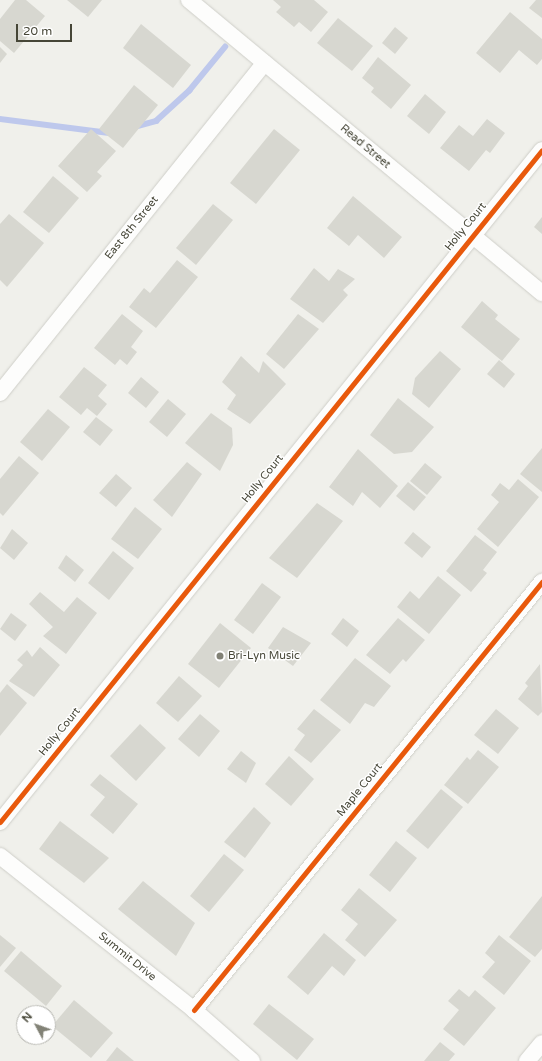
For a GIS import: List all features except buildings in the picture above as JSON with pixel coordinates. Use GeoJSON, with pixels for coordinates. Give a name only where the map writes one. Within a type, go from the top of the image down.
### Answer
{"type":"FeatureCollection","features":[{"type":"Feature","properties":{"kind":"street","name":"Read Street"},"geometry":{"type":"LineString","coordinates":[[189,0],[542,293]]}},
{"type":"Feature","properties":{"kind":"street","name":"East 8th Street"},"geometry":{"type":"LineString","coordinates":[[0,393],[264,63]]}},
{"type":"Feature","properties":{"kind":"street","name":"Holly Court"},"geometry":{"type":"LineString","coordinates":[[0,822],[542,150]]}},
{"type":"Feature","properties":{"kind":"street","name":"Maple Court"},"geometry":{"type":"LineString","coordinates":[[194,1010],[542,582]]}},
{"type":"Feature","properties":{"kind":"street","name":"Summit Drive"},"geometry":{"type":"LineString","coordinates":[[0,856],[194,1010],[252,1061]]}},
{"type":"Feature","properties":{"kind":"street"},"geometry":{"type":"LineString","coordinates":[[527,1061],[542,1043]]}},
{"type":"Feature","properties":{"kind":"waterway"},"geometry":{"type":"LineString","coordinates":[[134,127],[156,121],[189,91],[225,47]]}},
{"type":"Feature","properties":{"kind":"waterway"},"geometry":{"type":"LineString","coordinates":[[0,119],[109,133]]}},
{"type":"Feature","properties":{"kind":"cycle path"},"geometry":{"type":"LineString","coordinates":[[0,822],[542,150]]}},
{"type":"Feature","properties":{"kind":"cycle path"},"geometry":{"type":"LineString","coordinates":[[194,1010],[542,582]]}},
{"type":"Feature","properties":{"kind":"place","name":"Bri-Lyn Music"},"geometry":{"type":"Point","coordinates":[220,656]}}]}
